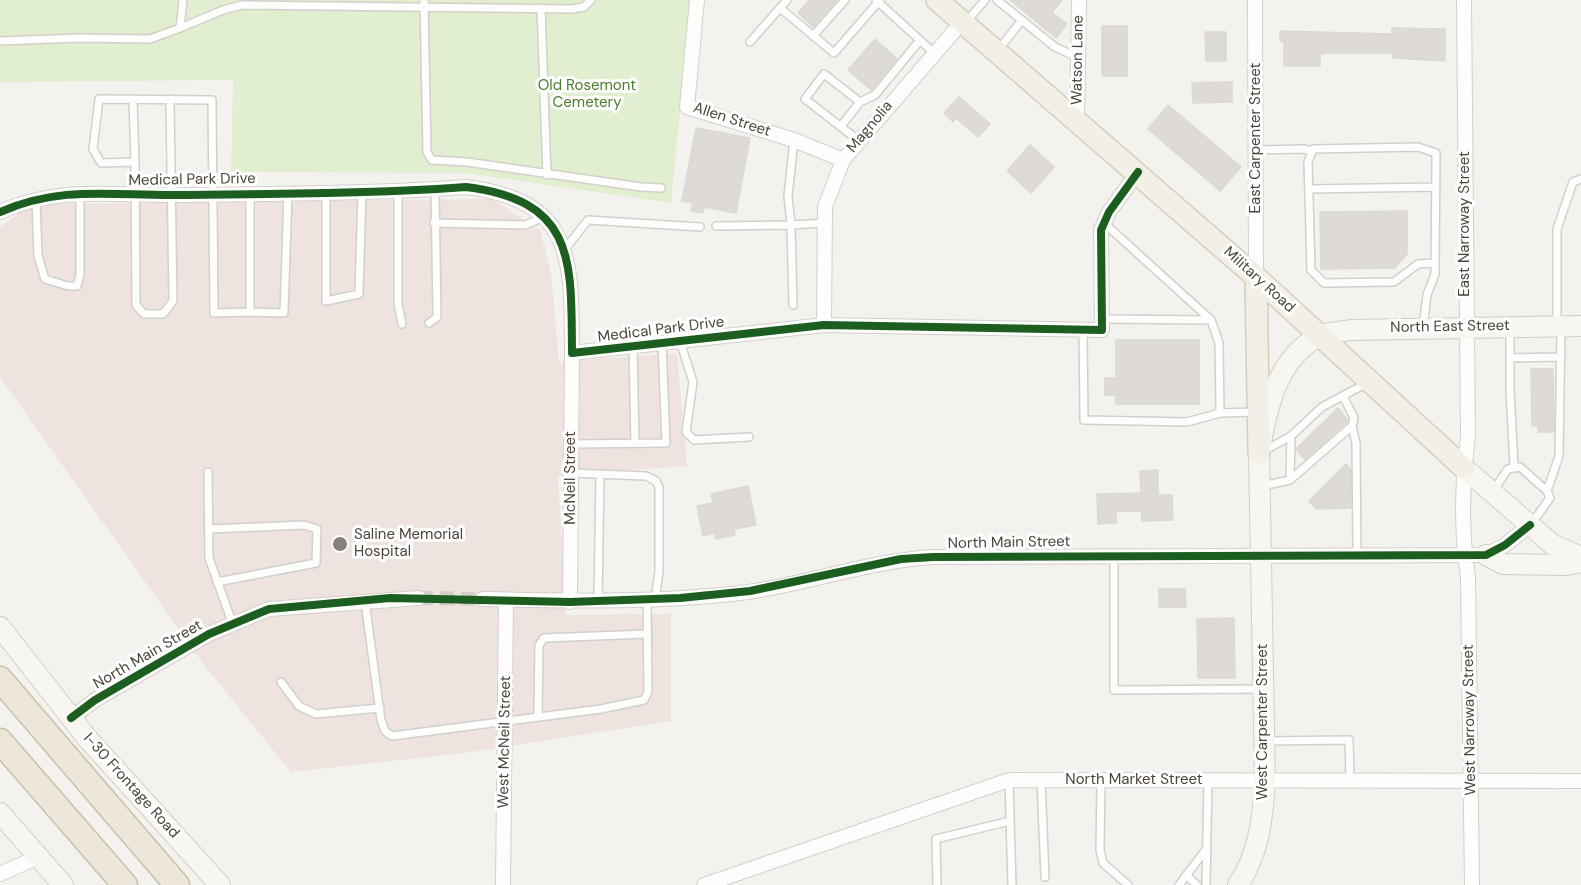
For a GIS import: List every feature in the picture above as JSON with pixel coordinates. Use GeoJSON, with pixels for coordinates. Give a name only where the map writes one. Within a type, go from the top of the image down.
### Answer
{"type":"FeatureCollection","features":[{"type":"Feature","properties":{"kind":"highway"},"geometry":{"type":"LineString","coordinates":[[0,679],[177,885]]}},
{"type":"Feature","properties":{"kind":"highway"},"geometry":{"type":"LineString","coordinates":[[0,741],[125,885]]}},
{"type":"Feature","properties":{"kind":"main road","name":"Military Road"},"geometry":{"type":"LineString","coordinates":[[937,0],[1138,172],[1464,468],[1553,545],[1581,557]]}},
{"type":"Feature","properties":{"kind":"main road"},"geometry":{"type":"LineString","coordinates":[[1256,277],[1261,555]]}},
{"type":"Feature","properties":{"kind":"main road","name":"North East Street"},"geometry":{"type":"LineString","coordinates":[[1320,336],[1351,330],[1423,327],[1581,326]]}},
{"type":"Feature","properties":{"kind":"main road"},"geometry":{"type":"LineString","coordinates":[[1259,453],[1268,403],[1280,377],[1293,357],[1320,336]]}},
{"type":"Feature","properties":{"kind":"main road","name":"West Carpenter Street"},"geometry":{"type":"LineString","coordinates":[[1238,885],[1250,866],[1263,816],[1265,781],[1261,555]]}},
{"type":"Feature","properties":{"kind":"main road"},"geometry":{"type":"LineString","coordinates":[[1485,555],[1503,564],[1566,565],[1581,562]]}},
{"type":"Feature","properties":{"kind":"main road","name":"I-30 Frontage Road"},"geometry":{"type":"LineString","coordinates":[[0,627],[71,718],[220,885]]}},
{"type":"Feature","properties":{"kind":"main road"},"geometry":{"type":"LineString","coordinates":[[0,813],[63,885]]}},
{"type":"Feature","properties":{"kind":"street","name":"Allen Street"},"geometry":{"type":"LineString","coordinates":[[697,0],[687,107],[794,140],[843,160]]}},
{"type":"Feature","properties":{"kind":"street","name":"Watson Lane"},"geometry":{"type":"LineString","coordinates":[[1077,120],[1079,0]]}},
{"type":"Feature","properties":{"kind":"street","name":"East Carpenter Street"},"geometry":{"type":"LineString","coordinates":[[1255,0],[1256,277]]}},
{"type":"Feature","properties":{"kind":"street","name":"East Narroway Street"},"geometry":{"type":"LineString","coordinates":[[1464,0],[1468,436],[1464,468],[1465,555]]}},
{"type":"Feature","properties":{"kind":"street","name":"Magnolia"},"geometry":{"type":"LineString","coordinates":[[825,325],[825,207],[843,160],[934,53],[963,23]]}},
{"type":"Feature","properties":{"kind":"street"},"geometry":{"type":"LineString","coordinates":[[1103,320],[1101,230],[1138,172]]}},
{"type":"Feature","properties":{"kind":"street","name":"Medical Park Drive"},"geometry":{"type":"LineString","coordinates":[[0,212],[36,198],[80,193],[171,195],[466,187],[496,190],[525,202],[544,217],[566,249],[571,278],[572,353],[825,325],[1102,330],[1103,320]]}},
{"type":"Feature","properties":{"kind":"street","name":"McNeil Street"},"geometry":{"type":"LineString","coordinates":[[570,602],[572,353]]}},
{"type":"Feature","properties":{"kind":"street","name":"North Main Street"},"geometry":{"type":"LineString","coordinates":[[483,599],[598,602],[651,600],[750,591],[901,559],[1114,555],[1485,555],[1505,545],[1530,525]]}},
{"type":"Feature","properties":{"kind":"street","name":"West Narroway Street"},"geometry":{"type":"LineString","coordinates":[[1465,555],[1468,578],[1472,885]]}},
{"type":"Feature","properties":{"kind":"street","name":"North Main Street"},"geometry":{"type":"LineString","coordinates":[[71,718],[114,689],[209,634],[269,609],[365,600],[418,598]]}},
{"type":"Feature","properties":{"kind":"street","name":"West McNeil Street"},"geometry":{"type":"LineString","coordinates":[[503,885],[506,600]]}},
{"type":"Feature","properties":{"kind":"street","name":"North Market Street"},"geometry":{"type":"LineString","coordinates":[[707,885],[1009,780],[1470,779],[1581,781]]}},
{"type":"Feature","properties":{"kind":"street"},"geometry":{"type":"LineString","coordinates":[[0,874],[38,856]]}},
{"type":"Feature","properties":{"kind":"lane"},"geometry":{"type":"LineString","coordinates":[[180,28],[183,0]]}},
{"type":"Feature","properties":{"kind":"lane"},"geometry":{"type":"LineString","coordinates":[[0,41],[79,38],[150,39],[223,10],[242,5],[424,3],[572,9],[584,7],[591,0]]}},
{"type":"Feature","properties":{"kind":"lane"},"geometry":{"type":"LineString","coordinates":[[750,42],[787,0]]}},
{"type":"Feature","properties":{"kind":"lane"},"geometry":{"type":"LineString","coordinates":[[813,36],[845,0]]}},
{"type":"Feature","properties":{"kind":"lane"},"geometry":{"type":"LineString","coordinates":[[963,23],[985,0]]}},
{"type":"Feature","properties":{"kind":"lane"},"geometry":{"type":"LineString","coordinates":[[997,0],[1055,47],[1077,57]]}},
{"type":"Feature","properties":{"kind":"lane"},"geometry":{"type":"LineString","coordinates":[[780,8],[834,53],[878,1],[934,53]]}},
{"type":"Feature","properties":{"kind":"lane"},"geometry":{"type":"LineString","coordinates":[[424,3],[427,152],[432,160],[467,162],[547,175],[662,188]]}},
{"type":"Feature","properties":{"kind":"lane"},"geometry":{"type":"LineString","coordinates":[[541,8],[547,175]]}},
{"type":"Feature","properties":{"kind":"lane"},"geometry":{"type":"LineString","coordinates":[[997,52],[1022,20]]}},
{"type":"Feature","properties":{"kind":"lane"},"geometry":{"type":"LineString","coordinates":[[841,126],[860,102],[874,95],[920,40]]}},
{"type":"Feature","properties":{"kind":"lane"},"geometry":{"type":"LineString","coordinates":[[858,140],[804,99],[824,74],[860,102]]}},
{"type":"Feature","properties":{"kind":"lane"},"geometry":{"type":"LineString","coordinates":[[135,162],[101,163],[93,149],[99,99],[212,100],[211,194],[214,313],[284,314],[288,192]]}},
{"type":"Feature","properties":{"kind":"lane"},"geometry":{"type":"LineString","coordinates":[[133,99],[136,195],[135,305],[144,315],[163,314],[173,301],[170,99]]}},
{"type":"Feature","properties":{"kind":"lane"},"geometry":{"type":"LineString","coordinates":[[793,305],[788,196],[794,140]]}},
{"type":"Feature","properties":{"kind":"lane"},"geometry":{"type":"LineString","coordinates":[[1423,327],[1427,295],[1435,274],[1436,153],[1418,147],[1313,149],[1308,162],[1311,270],[1324,283],[1394,282],[1418,264],[1435,263]]}},
{"type":"Feature","properties":{"kind":"lane"},"geometry":{"type":"LineString","coordinates":[[1257,150],[1305,149],[1312,152]]}},
{"type":"Feature","properties":{"kind":"lane"},"geometry":{"type":"LineString","coordinates":[[1547,491],[1559,456],[1561,357],[1557,229],[1573,182],[1581,179]]}},
{"type":"Feature","properties":{"kind":"lane"},"geometry":{"type":"LineString","coordinates":[[1309,189],[1436,187]]}},
{"type":"Feature","properties":{"kind":"lane"},"geometry":{"type":"LineString","coordinates":[[429,323],[437,318],[435,189]]}},
{"type":"Feature","properties":{"kind":"lane"},"geometry":{"type":"LineString","coordinates":[[326,191],[326,301],[359,294],[363,190]]}},
{"type":"Feature","properties":{"kind":"lane"},"geometry":{"type":"LineString","coordinates":[[398,190],[398,304],[402,324]]}},
{"type":"Feature","properties":{"kind":"lane"},"geometry":{"type":"LineString","coordinates":[[36,198],[38,256],[45,279],[68,286],[77,286],[80,275],[80,193]]}},
{"type":"Feature","properties":{"kind":"lane"},"geometry":{"type":"LineString","coordinates":[[249,312],[250,193]]}},
{"type":"Feature","properties":{"kind":"lane"},"geometry":{"type":"LineString","coordinates":[[434,223],[525,225],[544,217]]}},
{"type":"Feature","properties":{"kind":"lane"},"geometry":{"type":"LineString","coordinates":[[566,249],[588,220],[700,227]]}},
{"type":"Feature","properties":{"kind":"lane"},"geometry":{"type":"LineString","coordinates":[[716,226],[825,223]]}},
{"type":"Feature","properties":{"kind":"lane"},"geometry":{"type":"LineString","coordinates":[[1104,223],[1211,320],[1219,343],[1220,412]]}},
{"type":"Feature","properties":{"kind":"lane"},"geometry":{"type":"LineString","coordinates":[[1103,320],[1211,320]]}},
{"type":"Feature","properties":{"kind":"lane"},"geometry":{"type":"LineString","coordinates":[[1510,326],[1514,466]]}},
{"type":"Feature","properties":{"kind":"lane"},"geometry":{"type":"LineString","coordinates":[[1083,329],[1084,420],[1187,422],[1220,412],[1259,412]]}},
{"type":"Feature","properties":{"kind":"lane"},"geometry":{"type":"LineString","coordinates":[[680,341],[693,382],[686,432],[694,440],[749,437]]}},
{"type":"Feature","properties":{"kind":"lane"},"geometry":{"type":"LineString","coordinates":[[571,444],[666,443],[662,343]]}},
{"type":"Feature","properties":{"kind":"lane"},"geometry":{"type":"LineString","coordinates":[[633,346],[635,443]]}},
{"type":"Feature","properties":{"kind":"lane"},"geometry":{"type":"LineString","coordinates":[[1510,358],[1561,357]]}},
{"type":"Feature","properties":{"kind":"lane"},"geometry":{"type":"LineString","coordinates":[[1259,453],[1291,436],[1322,407],[1370,381]]}},
{"type":"Feature","properties":{"kind":"lane"},"geometry":{"type":"LineString","coordinates":[[1260,486],[1290,480],[1347,434],[1354,418],[1343,396]]}},
{"type":"Feature","properties":{"kind":"lane"},"geometry":{"type":"LineString","coordinates":[[1352,426],[1356,443],[1357,555]]}},
{"type":"Feature","properties":{"kind":"lane"},"geometry":{"type":"LineString","coordinates":[[1290,480],[1291,436]]}},
{"type":"Feature","properties":{"kind":"lane"},"geometry":{"type":"LineString","coordinates":[[1493,491],[1508,469],[1514,466],[1520,467],[1547,491],[1550,498],[1547,504],[1530,525]]}},
{"type":"Feature","properties":{"kind":"lane"},"geometry":{"type":"LineString","coordinates":[[208,472],[209,558],[233,625]]}},
{"type":"Feature","properties":{"kind":"lane"},"geometry":{"type":"LineString","coordinates":[[365,600],[380,708],[385,731],[392,736],[505,722],[644,700],[648,692],[647,634],[651,600],[659,572],[658,487],[656,481],[646,476],[571,473]]}},
{"type":"Feature","properties":{"kind":"lane"},"geometry":{"type":"LineString","coordinates":[[598,602],[600,474]]}},
{"type":"Feature","properties":{"kind":"lane"},"geometry":{"type":"LineString","coordinates":[[209,529],[304,525],[317,529],[316,563],[217,582]]}},
{"type":"Feature","properties":{"kind":"lane"},"geometry":{"type":"LineString","coordinates":[[1114,555],[1114,690],[1263,688]]}},
{"type":"Feature","properties":{"kind":"lane"},"geometry":{"type":"LineString","coordinates":[[538,717],[539,645],[544,638],[647,634]]}},
{"type":"Feature","properties":{"kind":"lane"},"geometry":{"type":"LineString","coordinates":[[281,682],[299,706],[316,714],[380,708]]}},
{"type":"Feature","properties":{"kind":"lane"},"geometry":{"type":"LineString","coordinates":[[1264,741],[1349,740],[1350,780]]}},
{"type":"Feature","properties":{"kind":"lane"},"geometry":{"type":"LineString","coordinates":[[1009,780],[1012,885]]}},
{"type":"Feature","properties":{"kind":"lane"},"geometry":{"type":"LineString","coordinates":[[1041,780],[1045,877]]}},
{"type":"Feature","properties":{"kind":"lane"},"geometry":{"type":"LineString","coordinates":[[1101,780],[1100,850],[1103,863],[1128,885]]}},
{"type":"Feature","properties":{"kind":"lane"},"geometry":{"type":"LineString","coordinates":[[1206,885],[1208,780]]}},
{"type":"Feature","properties":{"kind":"lane"},"geometry":{"type":"LineString","coordinates":[[937,885],[936,839],[1010,820]]}},
{"type":"Feature","properties":{"kind":"lane"},"geometry":{"type":"LineString","coordinates":[[1179,885],[1207,848]]}},
{"type":"Feature","properties":{"kind":"lane"},"geometry":{"type":"LineString","coordinates":[[1186,875],[1197,885]]}},
{"type":"Feature","properties":{"kind":"shaded area","name":"Saline Memorial Hospital"},"geometry":{"type":"Polygon","coordinates":[[[492,199],[540,230],[551,274],[559,362],[677,353],[687,466],[558,476],[566,615],[671,614],[671,721],[465,753],[291,772],[204,665],[0,377],[0,227],[32,204],[492,199]]]}},
{"type":"Feature","properties":{"kind":"green space","name":"Old Rosemont Cemetery"},"geometry":{"type":"Polygon","coordinates":[[[0,0],[691,0],[671,203],[466,173],[231,172],[233,80],[0,82],[0,0]]]}},
{"type":"Feature","properties":{"kind":"building"},"geometry":{"type":"Polygon","coordinates":[[[809,0],[837,0],[813,27],[798,13],[809,0]]]}},
{"type":"Feature","properties":{"kind":"building"},"geometry":{"type":"Polygon","coordinates":[[[1010,0],[1062,0],[1052,12],[1067,24],[1056,38],[1010,0]]]}},
{"type":"Feature","properties":{"kind":"building"},"geometry":{"type":"Polygon","coordinates":[[[1102,26],[1127,26],[1127,76],[1102,76],[1102,26]]]}},
{"type":"Feature","properties":{"kind":"building"},"geometry":{"type":"Polygon","coordinates":[[[1392,28],[1445,29],[1445,61],[1393,58],[1392,53],[1324,53],[1320,54],[1320,66],[1284,66],[1284,41],[1280,41],[1280,31],[1392,34],[1392,28]]]}},
{"type":"Feature","properties":{"kind":"building"},"geometry":{"type":"Polygon","coordinates":[[[1205,32],[1226,32],[1226,61],[1206,61],[1205,32]]]}},
{"type":"Feature","properties":{"kind":"building"},"geometry":{"type":"Polygon","coordinates":[[[875,39],[897,59],[871,90],[848,70],[875,39]]]}},
{"type":"Feature","properties":{"kind":"building"},"geometry":{"type":"Polygon","coordinates":[[[1232,82],[1232,102],[1193,103],[1192,83],[1232,82]]]}},
{"type":"Feature","properties":{"kind":"building"},"geometry":{"type":"Polygon","coordinates":[[[959,97],[990,124],[978,137],[956,118],[953,122],[944,113],[959,97]]]}},
{"type":"Feature","properties":{"kind":"building"},"geometry":{"type":"Polygon","coordinates":[[[1168,105],[1241,167],[1220,191],[1148,129],[1168,105]]]}},
{"type":"Feature","properties":{"kind":"building"},"geometry":{"type":"Polygon","coordinates":[[[696,128],[750,138],[736,213],[704,207],[703,213],[691,211],[693,203],[682,201],[696,128]]]}},
{"type":"Feature","properties":{"kind":"building"},"geometry":{"type":"Polygon","coordinates":[[[1030,145],[1054,167],[1031,193],[1007,171],[1030,145]]]}},
{"type":"Feature","properties":{"kind":"building"},"geometry":{"type":"Polygon","coordinates":[[[1407,211],[1407,254],[1395,268],[1321,269],[1320,212],[1407,211]]]}},
{"type":"Feature","properties":{"kind":"building"},"geometry":{"type":"Polygon","coordinates":[[[1116,340],[1199,340],[1199,404],[1116,404],[1116,395],[1105,395],[1105,378],[1116,378],[1116,340]]]}},
{"type":"Feature","properties":{"kind":"building"},"geometry":{"type":"Polygon","coordinates":[[[1531,369],[1553,369],[1554,432],[1538,432],[1538,426],[1532,426],[1531,369]]]}},
{"type":"Feature","properties":{"kind":"building"},"geometry":{"type":"Polygon","coordinates":[[[1338,408],[1348,421],[1305,460],[1296,449],[1338,408]]]}},
{"type":"Feature","properties":{"kind":"building"},"geometry":{"type":"Polygon","coordinates":[[[1346,464],[1351,470],[1351,508],[1316,509],[1309,501],[1346,464]]]}},
{"type":"Feature","properties":{"kind":"building"},"geometry":{"type":"Polygon","coordinates":[[[1158,470],[1158,495],[1172,495],[1173,520],[1142,521],[1141,511],[1116,511],[1116,523],[1098,524],[1097,494],[1141,493],[1140,471],[1158,470]]]}},
{"type":"Feature","properties":{"kind":"building"},"geometry":{"type":"Polygon","coordinates":[[[748,486],[756,525],[734,529],[735,535],[716,539],[715,533],[703,536],[697,506],[713,503],[711,494],[748,486]]]}},
{"type":"Feature","properties":{"kind":"building"},"geometry":{"type":"Polygon","coordinates":[[[1159,589],[1185,589],[1186,607],[1159,607],[1159,589]]]}},
{"type":"Feature","properties":{"kind":"building"},"geometry":{"type":"Polygon","coordinates":[[[1234,618],[1235,678],[1198,678],[1197,619],[1234,618]]]}},
{"type":"Feature","properties":{"kind":"tunnel"},"geometry":{"type":"LineString","coordinates":[[419,598],[483,599]]}},
{"type":"Feature","properties":{"kind":"cycle path"},"geometry":{"type":"LineString","coordinates":[[0,212],[43,198],[84,194],[318,193],[466,187],[502,194],[529,206],[548,222],[560,241],[567,264],[571,291],[572,353],[824,325],[1102,330],[1101,230],[1109,212],[1138,172]]}},
{"type":"Feature","properties":{"kind":"cycle path"},"geometry":{"type":"LineString","coordinates":[[71,718],[95,700],[209,634],[269,609],[390,598],[570,602],[680,598],[750,591],[901,559],[933,557],[1486,555],[1505,545],[1530,525]]}},
{"type":"Feature","properties":{"kind":"place","name":"Saline Memorial Hospital"},"geometry":{"type":"Point","coordinates":[340,544]}}]}
